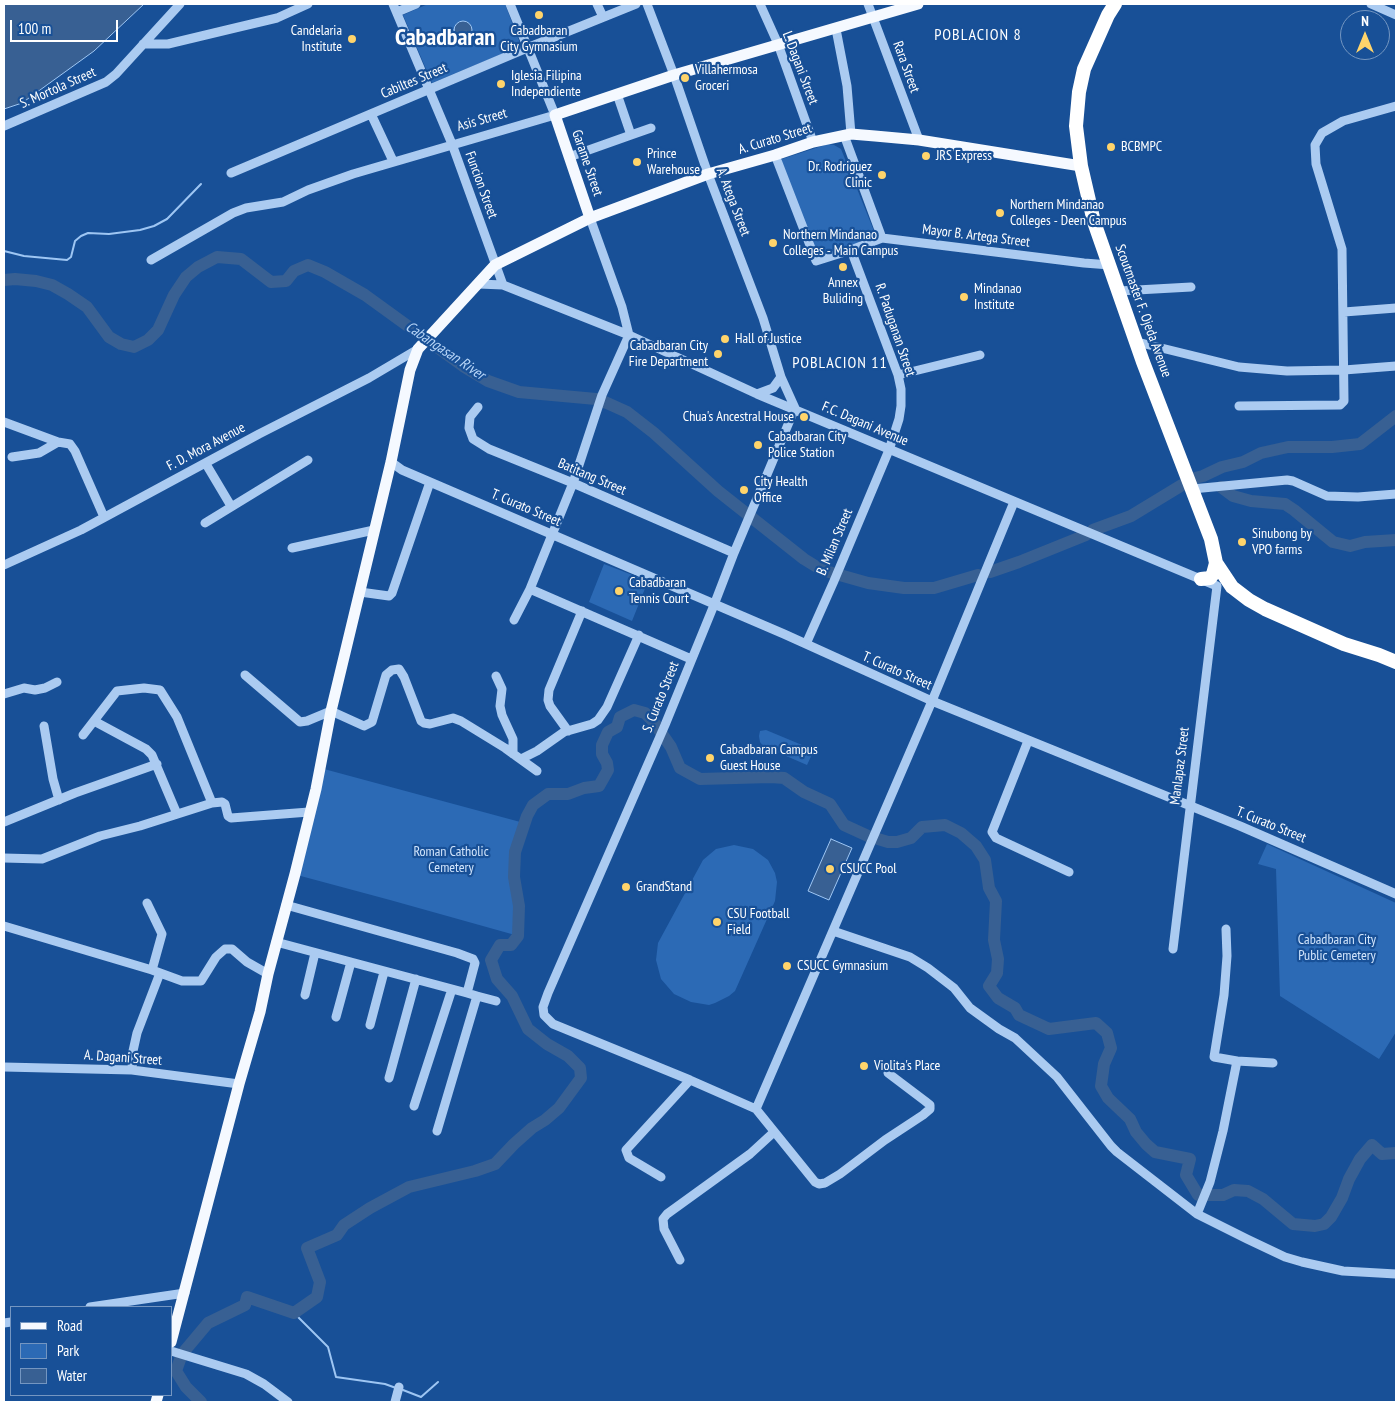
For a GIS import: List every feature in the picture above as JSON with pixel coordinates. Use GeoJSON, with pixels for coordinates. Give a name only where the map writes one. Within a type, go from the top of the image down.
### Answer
{"type":"FeatureCollection","features":[{"type":"Feature","properties":{"kind":"highway","name":"Scoutmaster F. Ojeda Avenue"},"geometry":{"type":"LineString","coordinates":[[1116,4],[1108,15],[1084,69],[1079,92],[1076,126],[1081,166],[1094,222],[1211,539],[1216,563],[1232,587],[1249,600],[1344,644],[1396,662]]}},
{"type":"Feature","properties":{"kind":"highway","name":"Scoutmaster F. Ojeda Avenue"},"geometry":{"type":"LineString","coordinates":[[1211,539],[1231,571],[1240,582],[1253,592],[1348,636],[1379,655]]}},
{"type":"Feature","properties":{"kind":"highway"},"geometry":{"type":"LineString","coordinates":[[1201,579],[1210,578],[1216,563]]}},
{"type":"Feature","properties":{"kind":"highway"},"geometry":{"type":"LineString","coordinates":[[1216,586],[1249,600]]}},
{"type":"Feature","properties":{"kind":"main road","name":"Asis Street"},"geometry":{"type":"LineString","coordinates":[[554,115],[674,75],[918,4]]}},
{"type":"Feature","properties":{"kind":"main road","name":"Garame Street"},"geometry":{"type":"LineString","coordinates":[[554,115],[590,218]]}},
{"type":"Feature","properties":{"kind":"main road","name":"A. Curato Street"},"geometry":{"type":"LineString","coordinates":[[495,264],[590,218],[708,174],[813,142],[848,135],[918,140],[1081,166]]}},
{"type":"Feature","properties":{"kind":"main road"},"geometry":{"type":"LineString","coordinates":[[175,1350],[185,1293],[239,1084],[260,1012],[316,788],[331,712],[390,467],[408,379],[423,343],[479,284],[495,264]]}},
{"type":"Feature","properties":{"kind":"street","name":"S. Mortola Street"},"geometry":{"type":"LineString","coordinates":[[4,126],[106,82],[116,74],[180,4]]}},
{"type":"Feature","properties":{"kind":"street"},"geometry":{"type":"LineString","coordinates":[[143,44],[168,44],[277,18],[308,4]]}},
{"type":"Feature","properties":{"kind":"street"},"geometry":{"type":"LineString","coordinates":[[395,8],[416,4]]}},
{"type":"Feature","properties":{"kind":"street","name":"Garame Street"},"geometry":{"type":"LineString","coordinates":[[510,4],[554,115]]}},
{"type":"Feature","properties":{"kind":"street"},"geometry":{"type":"LineString","coordinates":[[597,4],[603,17]]}},
{"type":"Feature","properties":{"kind":"street","name":"Cabiltes Street"},"geometry":{"type":"LineString","coordinates":[[231,173],[526,48],[636,4]]}},
{"type":"Feature","properties":{"kind":"street","name":"A. Atega Street"},"geometry":{"type":"LineString","coordinates":[[647,4],[708,174],[763,318],[781,377],[795,408]]}},
{"type":"Feature","properties":{"kind":"street","name":"L. Dagani Street"},"geometry":{"type":"LineString","coordinates":[[760,4],[778,44],[813,142]]}},
{"type":"Feature","properties":{"kind":"street","name":"Rara Street"},"geometry":{"type":"LineString","coordinates":[[868,4],[918,140]]}},
{"type":"Feature","properties":{"kind":"street"},"geometry":{"type":"LineString","coordinates":[[1371,4],[1396,15]]}},
{"type":"Feature","properties":{"kind":"street","name":"Funcion Street"},"geometry":{"type":"LineString","coordinates":[[395,8],[452,144],[503,285]]}},
{"type":"Feature","properties":{"kind":"street"},"geometry":{"type":"LineString","coordinates":[[836,29],[847,86],[848,135],[882,238]]}},
{"type":"Feature","properties":{"kind":"street"},"geometry":{"type":"LineString","coordinates":[[617,94],[631,135]]}},
{"type":"Feature","properties":{"kind":"street"},"geometry":{"type":"LineString","coordinates":[[1239,406],[1340,405],[1345,397],[1342,249],[1316,164],[1315,145],[1322,133],[1343,121],[1396,106]]}},
{"type":"Feature","properties":{"kind":"street"},"geometry":{"type":"LineString","coordinates":[[372,114],[393,161]]}},
{"type":"Feature","properties":{"kind":"street","name":"Asis Street"},"geometry":{"type":"LineString","coordinates":[[151,260],[233,213],[246,208],[283,202],[308,190],[393,161],[554,115]]}},
{"type":"Feature","properties":{"kind":"street"},"geometry":{"type":"LineString","coordinates":[[569,157],[651,128]]}},
{"type":"Feature","properties":{"kind":"street","name":"Mayor B. Artega Street"},"geometry":{"type":"LineString","coordinates":[[775,155],[814,259],[819,262],[882,238],[1110,265]]}},
{"type":"Feature","properties":{"kind":"street","name":"Garame Street"},"geometry":{"type":"LineString","coordinates":[[590,218],[622,307],[629,335]]}},
{"type":"Feature","properties":{"kind":"street","name":"R. Paduganan Street"},"geometry":{"type":"LineString","coordinates":[[852,250],[898,375],[901,389],[899,419],[889,450]]}},
{"type":"Feature","properties":{"kind":"street","name":"F.C. Dagani Avenue"},"geometry":{"type":"LineString","coordinates":[[479,284],[503,285],[629,335],[757,394],[795,408],[889,450],[1216,586]]}},
{"type":"Feature","properties":{"kind":"street"},"geometry":{"type":"LineString","coordinates":[[1120,291],[1191,287]]}},
{"type":"Feature","properties":{"kind":"street"},"geometry":{"type":"LineString","coordinates":[[1344,312],[1396,308]]}},
{"type":"Feature","properties":{"kind":"street"},"geometry":{"type":"LineString","coordinates":[[514,620],[530,589],[573,483],[602,395],[629,335]]}},
{"type":"Feature","properties":{"kind":"street"},"geometry":{"type":"LineString","coordinates":[[1137,342],[1239,367],[1287,371],[1344,370],[1396,366]]}},
{"type":"Feature","properties":{"kind":"street","name":"F. D. Mora Avenue"},"geometry":{"type":"LineString","coordinates":[[4,565],[81,530],[259,434],[369,378],[423,343]]}},
{"type":"Feature","properties":{"kind":"street"},"geometry":{"type":"LineString","coordinates":[[898,375],[980,355]]}},
{"type":"Feature","properties":{"kind":"street"},"geometry":{"type":"LineString","coordinates":[[393,364],[399,364],[408,379]]}},
{"type":"Feature","properties":{"kind":"street"},"geometry":{"type":"LineString","coordinates":[[757,394],[773,388],[781,377]]}},
{"type":"Feature","properties":{"kind":"street","name":"Batitang Street"},"geometry":{"type":"LineString","coordinates":[[478,407],[470,417],[470,428],[473,439],[489,449],[573,483],[734,553]]}},
{"type":"Feature","properties":{"kind":"street","name":"S. Curato Street"},"geometry":{"type":"LineString","coordinates":[[690,1080],[553,1024],[544,1015],[543,1007],[660,738],[734,553],[795,408]]}},
{"type":"Feature","properties":{"kind":"street"},"geometry":{"type":"LineString","coordinates":[[4,422],[58,442],[70,444],[75,451],[104,517]]}},
{"type":"Feature","properties":{"kind":"street"},"geometry":{"type":"LineString","coordinates":[[12,457],[39,453],[58,442]]}},
{"type":"Feature","properties":{"kind":"street","name":"B. Milan Street"},"geometry":{"type":"LineString","coordinates":[[806,644],[889,450]]}},
{"type":"Feature","properties":{"kind":"street"},"geometry":{"type":"LineString","coordinates":[[206,523],[308,460]]}},
{"type":"Feature","properties":{"kind":"street"},"geometry":{"type":"LineString","coordinates":[[206,464],[231,506]]}},
{"type":"Feature","properties":{"kind":"street","name":"T. Curato Street"},"geometry":{"type":"LineString","coordinates":[[390,467],[402,470],[552,534],[932,701],[1300,851],[1396,894]]}},
{"type":"Feature","properties":{"kind":"street"},"geometry":{"type":"LineString","coordinates":[[1192,489],[1286,480],[1293,481],[1327,496],[1358,497],[1396,494]]}},
{"type":"Feature","properties":{"kind":"street"},"geometry":{"type":"LineString","coordinates":[[360,592],[389,596],[392,594],[430,482]]}},
{"type":"Feature","properties":{"kind":"street"},"geometry":{"type":"LineString","coordinates":[[756,1109],[932,701],[1014,502]]}},
{"type":"Feature","properties":{"kind":"street"},"geometry":{"type":"LineString","coordinates":[[292,548],[374,530]]}},
{"type":"Feature","properties":{"kind":"street","name":"Manlapaz Street"},"geometry":{"type":"LineString","coordinates":[[1172,949],[1216,586]]}},
{"type":"Feature","properties":{"kind":"street"},"geometry":{"type":"LineString","coordinates":[[530,589],[691,659]]}},
{"type":"Feature","properties":{"kind":"street"},"geometry":{"type":"LineString","coordinates":[[568,731],[550,706],[548,700],[549,690],[582,611]]}},
{"type":"Feature","properties":{"kind":"street"},"geometry":{"type":"LineString","coordinates":[[517,756],[537,751],[568,731],[592,724],[598,720],[607,707],[639,635]]}},
{"type":"Feature","properties":{"kind":"street"},"geometry":{"type":"LineString","coordinates":[[245,675],[300,722],[331,712],[356,724],[366,726],[372,722],[384,679],[392,670],[399,669],[421,721],[430,724],[449,718],[458,719],[517,756],[536,771]]}},
{"type":"Feature","properties":{"kind":"street"},"geometry":{"type":"LineString","coordinates":[[496,676],[502,689],[500,706],[502,714],[513,739],[517,756]]}},
{"type":"Feature","properties":{"kind":"street"},"geometry":{"type":"LineString","coordinates":[[4,694],[24,688],[35,690],[45,688],[57,682]]}},
{"type":"Feature","properties":{"kind":"street"},"geometry":{"type":"LineString","coordinates":[[83,735],[117,690],[144,688],[160,690],[177,717],[212,803]]}},
{"type":"Feature","properties":{"kind":"street"},"geometry":{"type":"LineString","coordinates":[[94,721],[146,749],[152,755],[177,814]]}},
{"type":"Feature","properties":{"kind":"street"},"geometry":{"type":"LineString","coordinates":[[44,726],[53,779],[59,800]]}},
{"type":"Feature","properties":{"kind":"street"},"geometry":{"type":"LineString","coordinates":[[1028,741],[993,827],[993,834],[996,838],[1069,872]]}},
{"type":"Feature","properties":{"kind":"street"},"geometry":{"type":"LineString","coordinates":[[4,822],[157,764]]}},
{"type":"Feature","properties":{"kind":"street"},"geometry":{"type":"LineString","coordinates":[[4,858],[42,858],[100,836],[140,826],[212,803],[222,802],[225,804],[228,816],[231,818],[309,812]]}},
{"type":"Feature","properties":{"kind":"street"},"geometry":{"type":"LineString","coordinates":[[132,1070],[133,1051],[156,971],[162,934],[147,903]]}},
{"type":"Feature","properties":{"kind":"street"},"geometry":{"type":"LineString","coordinates":[[286,905],[468,956],[475,963],[467,993]]}},
{"type":"Feature","properties":{"kind":"street"},"geometry":{"type":"LineString","coordinates":[[4,926],[156,971],[182,982],[201,981],[216,957],[225,949],[232,949],[247,962],[268,974]]}},
{"type":"Feature","properties":{"kind":"street"},"geometry":{"type":"LineString","coordinates":[[1226,929],[1227,956],[1224,995],[1214,1057],[1237,1061],[1273,1063]]}},
{"type":"Feature","properties":{"kind":"street"},"geometry":{"type":"LineString","coordinates":[[833,931],[910,957],[954,988],[970,1008],[1014,1038],[1057,1076],[1117,1152],[1197,1214],[1278,1253],[1302,1262],[1342,1271],[1396,1274]]}},
{"type":"Feature","properties":{"kind":"street"},"geometry":{"type":"LineString","coordinates":[[276,942],[496,1002]]}},
{"type":"Feature","properties":{"kind":"street"},"geometry":{"type":"LineString","coordinates":[[305,995],[315,953]]}},
{"type":"Feature","properties":{"kind":"street"},"geometry":{"type":"LineString","coordinates":[[336,1017],[351,962]]}},
{"type":"Feature","properties":{"kind":"street"},"geometry":{"type":"LineString","coordinates":[[370,1025],[384,972]]}},
{"type":"Feature","properties":{"kind":"street"},"geometry":{"type":"LineString","coordinates":[[389,1078],[416,979]]}},
{"type":"Feature","properties":{"kind":"street"},"geometry":{"type":"LineString","coordinates":[[414,1106],[452,989]]}},
{"type":"Feature","properties":{"kind":"street"},"geometry":{"type":"LineString","coordinates":[[437,1131],[477,996]]}},
{"type":"Feature","properties":{"kind":"street"},"geometry":{"type":"LineString","coordinates":[[1197,1214],[1206,1193],[1223,1131],[1237,1061]]}},
{"type":"Feature","properties":{"kind":"street","name":"A. Dagani Street"},"geometry":{"type":"LineString","coordinates":[[4,1067],[132,1070],[239,1084]]}},
{"type":"Feature","properties":{"kind":"street"},"geometry":{"type":"LineString","coordinates":[[661,1177],[629,1158],[626,1150],[690,1080],[756,1109],[815,1182],[824,1184],[930,1109],[930,1105],[888,1074]]}},
{"type":"Feature","properties":{"kind":"street"},"geometry":{"type":"LineString","coordinates":[[680,1260],[664,1229],[664,1219],[667,1214],[750,1154],[774,1132]]}},
{"type":"Feature","properties":{"kind":"street"},"geometry":{"type":"LineString","coordinates":[[97,1306],[185,1293]]}},
{"type":"Feature","properties":{"kind":"street"},"geometry":{"type":"LineString","coordinates":[[175,1350],[246,1374],[264,1384],[288,1402]]}},
{"type":"Feature","properties":{"kind":"green space"},"geometry":{"type":"Polygon","coordinates":[[[428,4],[505,4],[521,46],[432,83],[403,15],[428,4]]]}},
{"type":"Feature","properties":{"kind":"green space"},"geometry":{"type":"Polygon","coordinates":[[[828,144],[841,149],[876,236],[818,258],[782,159],[828,144]]]}},
{"type":"Feature","properties":{"kind":"green space","name":"Cabadbaran Tennis Court"},"geometry":{"type":"Polygon","coordinates":[[[604,564],[648,581],[632,621],[589,602],[604,564]]]}},
{"type":"Feature","properties":{"kind":"green space"},"geometry":{"type":"Polygon","coordinates":[[[766,730],[814,750],[807,765],[763,746],[759,736],[760,731],[766,730]]]}},
{"type":"Feature","properties":{"kind":"green space","name":"Roman Catholic Cemetery"},"geometry":{"type":"Polygon","coordinates":[[[324,769],[524,823],[510,851],[510,878],[518,907],[515,935],[297,875],[324,769]]]}},
{"type":"Feature","properties":{"kind":"green space","name":"Cabadbaran City Public Cemetery"},"geometry":{"type":"Polygon","coordinates":[[[1267,844],[1396,903],[1396,1032],[1379,1059],[1280,996],[1276,869],[1258,864],[1267,844]]]}},
{"type":"Feature","properties":{"kind":"green space","name":"CSU Football Field"},"geometry":{"type":"Polygon","coordinates":[[[734,845],[753,849],[768,860],[775,873],[777,882],[775,901],[735,991],[729,996],[709,1005],[691,1002],[674,994],[661,979],[656,960],[658,943],[703,860],[716,849],[734,845]]]}},
{"type":"Feature","properties":{"kind":"water"},"geometry":{"type":"Polygon","coordinates":[[[4,4],[144,4],[94,51],[22,103],[4,109],[4,4]]]}},
{"type":"Feature","properties":{"kind":"water"},"geometry":{"type":"Polygon","coordinates":[[[463,21],[469,24],[472,30],[469,36],[463,39],[457,36],[454,30],[457,24],[463,21]]]}},
{"type":"Feature","properties":{"kind":"water","name":"CSUCC Pool"},"geometry":{"type":"Polygon","coordinates":[[[831,839],[852,848],[829,900],[808,891],[831,839]]]}},
{"type":"Feature","properties":{"kind":"waterway"},"geometry":{"type":"LineString","coordinates":[[4,251],[24,256],[67,260],[71,257],[75,241],[81,236],[88,233],[109,234],[140,230],[154,226],[167,219],[201,184]]}},
{"type":"Feature","properties":{"kind":"waterway","name":"Cabangasan River"},"geometry":{"type":"LineString","coordinates":[[4,280],[36,281],[52,285],[87,307],[109,337],[121,344],[134,347],[148,340],[158,330],[174,295],[186,277],[198,267],[217,257],[241,259],[271,282],[286,281],[294,271],[308,265],[325,272],[365,295],[463,366],[488,381],[519,392],[596,399],[627,412],[654,433],[718,491],[804,559],[817,567],[868,583],[904,588],[934,588],[978,575]]}},
{"type":"Feature","properties":{"kind":"waterway","name":"Cabangasan River"},"geometry":{"type":"LineString","coordinates":[[1195,478],[1222,467],[1243,462],[1261,453],[1288,447],[1332,447],[1360,444],[1396,416]]}},
{"type":"Feature","properties":{"kind":"waterway","name":"Cabangasan River"},"geometry":{"type":"LineString","coordinates":[[1093,530],[1131,516],[1182,485]]}},
{"type":"Feature","properties":{"kind":"waterway","name":"Cabangasan River"},"geometry":{"type":"LineString","coordinates":[[1221,487],[1233,496],[1251,501],[1285,504],[1333,542],[1350,546],[1365,542],[1396,540]]}},
{"type":"Feature","properties":{"kind":"waterway","name":"Cabangasan River"},"geometry":{"type":"LineString","coordinates":[[990,572],[1086,535]]}},
{"type":"Feature","properties":{"kind":"waterway"},"geometry":{"type":"LineString","coordinates":[[201,1402],[186,1387],[176,1371],[182,1354],[208,1323],[245,1305],[247,1297],[294,1313],[317,1297],[320,1282],[307,1248],[337,1235],[344,1225],[370,1208],[409,1187],[475,1171],[495,1164],[532,1128],[559,1108],[581,1078],[580,1068],[568,1056],[547,1044],[528,1029],[512,996],[497,979],[491,960],[500,945],[511,945],[518,936],[519,906],[514,877],[515,852],[527,816],[533,805],[548,794],[568,794],[584,788],[599,786],[608,770],[607,763],[602,754],[602,745],[608,732],[617,727],[620,717],[634,710],[645,713],[653,721],[671,747],[680,768],[700,779],[784,778],[804,792],[830,804],[844,825],[868,836],[888,842],[897,842],[911,838],[922,827],[945,825],[961,833],[976,846],[985,860],[989,888],[996,901],[994,940],[998,959],[997,973],[989,986],[998,998],[1015,1008],[1019,1015],[1049,1029],[1096,1023],[1107,1033],[1111,1048],[1104,1064],[1101,1086],[1108,1098],[1130,1119],[1136,1132],[1155,1152],[1190,1159],[1186,1175],[1198,1195],[1223,1195],[1234,1190],[1248,1191],[1263,1199],[1293,1224],[1315,1226],[1324,1224],[1331,1217],[1360,1159],[1372,1145],[1382,1154],[1396,1153]]}},
{"type":"Feature","properties":{"kind":"waterway"},"geometry":{"type":"LineString","coordinates":[[294,1313],[328,1347],[336,1377],[385,1384],[396,1388]]}},
{"type":"Feature","properties":{"kind":"waterway"},"geometry":{"type":"LineString","coordinates":[[403,1390],[421,1397],[438,1382]]}},
{"type":"Feature","properties":{"kind":"place","name":"Cabadbaran City Gymnasium"},"geometry":{"type":"Point","coordinates":[539,15]}},
{"type":"Feature","properties":{"kind":"place","name":"Candelaria Institute"},"geometry":{"type":"Point","coordinates":[352,39]}},
{"type":"Feature","properties":{"kind":"place","name":"Villahermosa Groceri"},"geometry":{"type":"Point","coordinates":[685,78]}},
{"type":"Feature","properties":{"kind":"place","name":"Iglesia Filipina Independiente"},"geometry":{"type":"Point","coordinates":[501,84]}},
{"type":"Feature","properties":{"kind":"place","name":"BCBMPC"},"geometry":{"type":"Point","coordinates":[1111,147]}},
{"type":"Feature","properties":{"kind":"place","name":"JRS Express"},"geometry":{"type":"Point","coordinates":[926,156]}},
{"type":"Feature","properties":{"kind":"place","name":"Prince Warehouse"},"geometry":{"type":"Point","coordinates":[637,162]}},
{"type":"Feature","properties":{"kind":"place","name":"Dr. Rodriguez Clinic"},"geometry":{"type":"Point","coordinates":[882,175]}},
{"type":"Feature","properties":{"kind":"place","name":"Northern Mindanao Colleges - Deen Campus"},"geometry":{"type":"Point","coordinates":[1000,213]}},
{"type":"Feature","properties":{"kind":"place","name":"Northern Mindanao Colleges - Main Campus"},"geometry":{"type":"Point","coordinates":[773,243]}},
{"type":"Feature","properties":{"kind":"place","name":"Annex Buliding"},"geometry":{"type":"Point","coordinates":[843,267]}},
{"type":"Feature","properties":{"kind":"place","name":"Mindanao Institute"},"geometry":{"type":"Point","coordinates":[964,297]}},
{"type":"Feature","properties":{"kind":"place","name":"Hall of Justice"},"geometry":{"type":"Point","coordinates":[725,339]}},
{"type":"Feature","properties":{"kind":"place","name":"Cabadbaran City Fire Department"},"geometry":{"type":"Point","coordinates":[718,354]}},
{"type":"Feature","properties":{"kind":"place","name":"Chua's Ancestral House"},"geometry":{"type":"Point","coordinates":[804,417]}},
{"type":"Feature","properties":{"kind":"place","name":"Cabadbaran City Police Station"},"geometry":{"type":"Point","coordinates":[758,445]}},
{"type":"Feature","properties":{"kind":"place","name":"City Health Office"},"geometry":{"type":"Point","coordinates":[744,490]}},
{"type":"Feature","properties":{"kind":"place","name":"Sinubong by VPO farms"},"geometry":{"type":"Point","coordinates":[1242,542]}},
{"type":"Feature","properties":{"kind":"place","name":"Cabadbaran Tennis Court"},"geometry":{"type":"Point","coordinates":[619,591]}},
{"type":"Feature","properties":{"kind":"place","name":"Cabadbaran Campus Guest House"},"geometry":{"type":"Point","coordinates":[710,758]}},
{"type":"Feature","properties":{"kind":"place","name":"CSUCC Pool"},"geometry":{"type":"Point","coordinates":[830,869]}},
{"type":"Feature","properties":{"kind":"place","name":"GrandStand"},"geometry":{"type":"Point","coordinates":[626,887]}},
{"type":"Feature","properties":{"kind":"place","name":"CSU Football Field"},"geometry":{"type":"Point","coordinates":[717,922]}},
{"type":"Feature","properties":{"kind":"place","name":"CSUCC Gymnasium"},"geometry":{"type":"Point","coordinates":[787,966]}},
{"type":"Feature","properties":{"kind":"place","name":"Violita's Place"},"geometry":{"type":"Point","coordinates":[864,1066]}},
{"type":"Feature","properties":{"kind":"district","name":"POBLACION 8"},"geometry":{"type":"Point","coordinates":[978,35]}},
{"type":"Feature","properties":{"kind":"district","name":"Cabadbaran"},"geometry":{"type":"Point","coordinates":[445,38]}},
{"type":"Feature","properties":{"kind":"district","name":"POBLACION 11"},"geometry":{"type":"Point","coordinates":[840,363]}}]}
